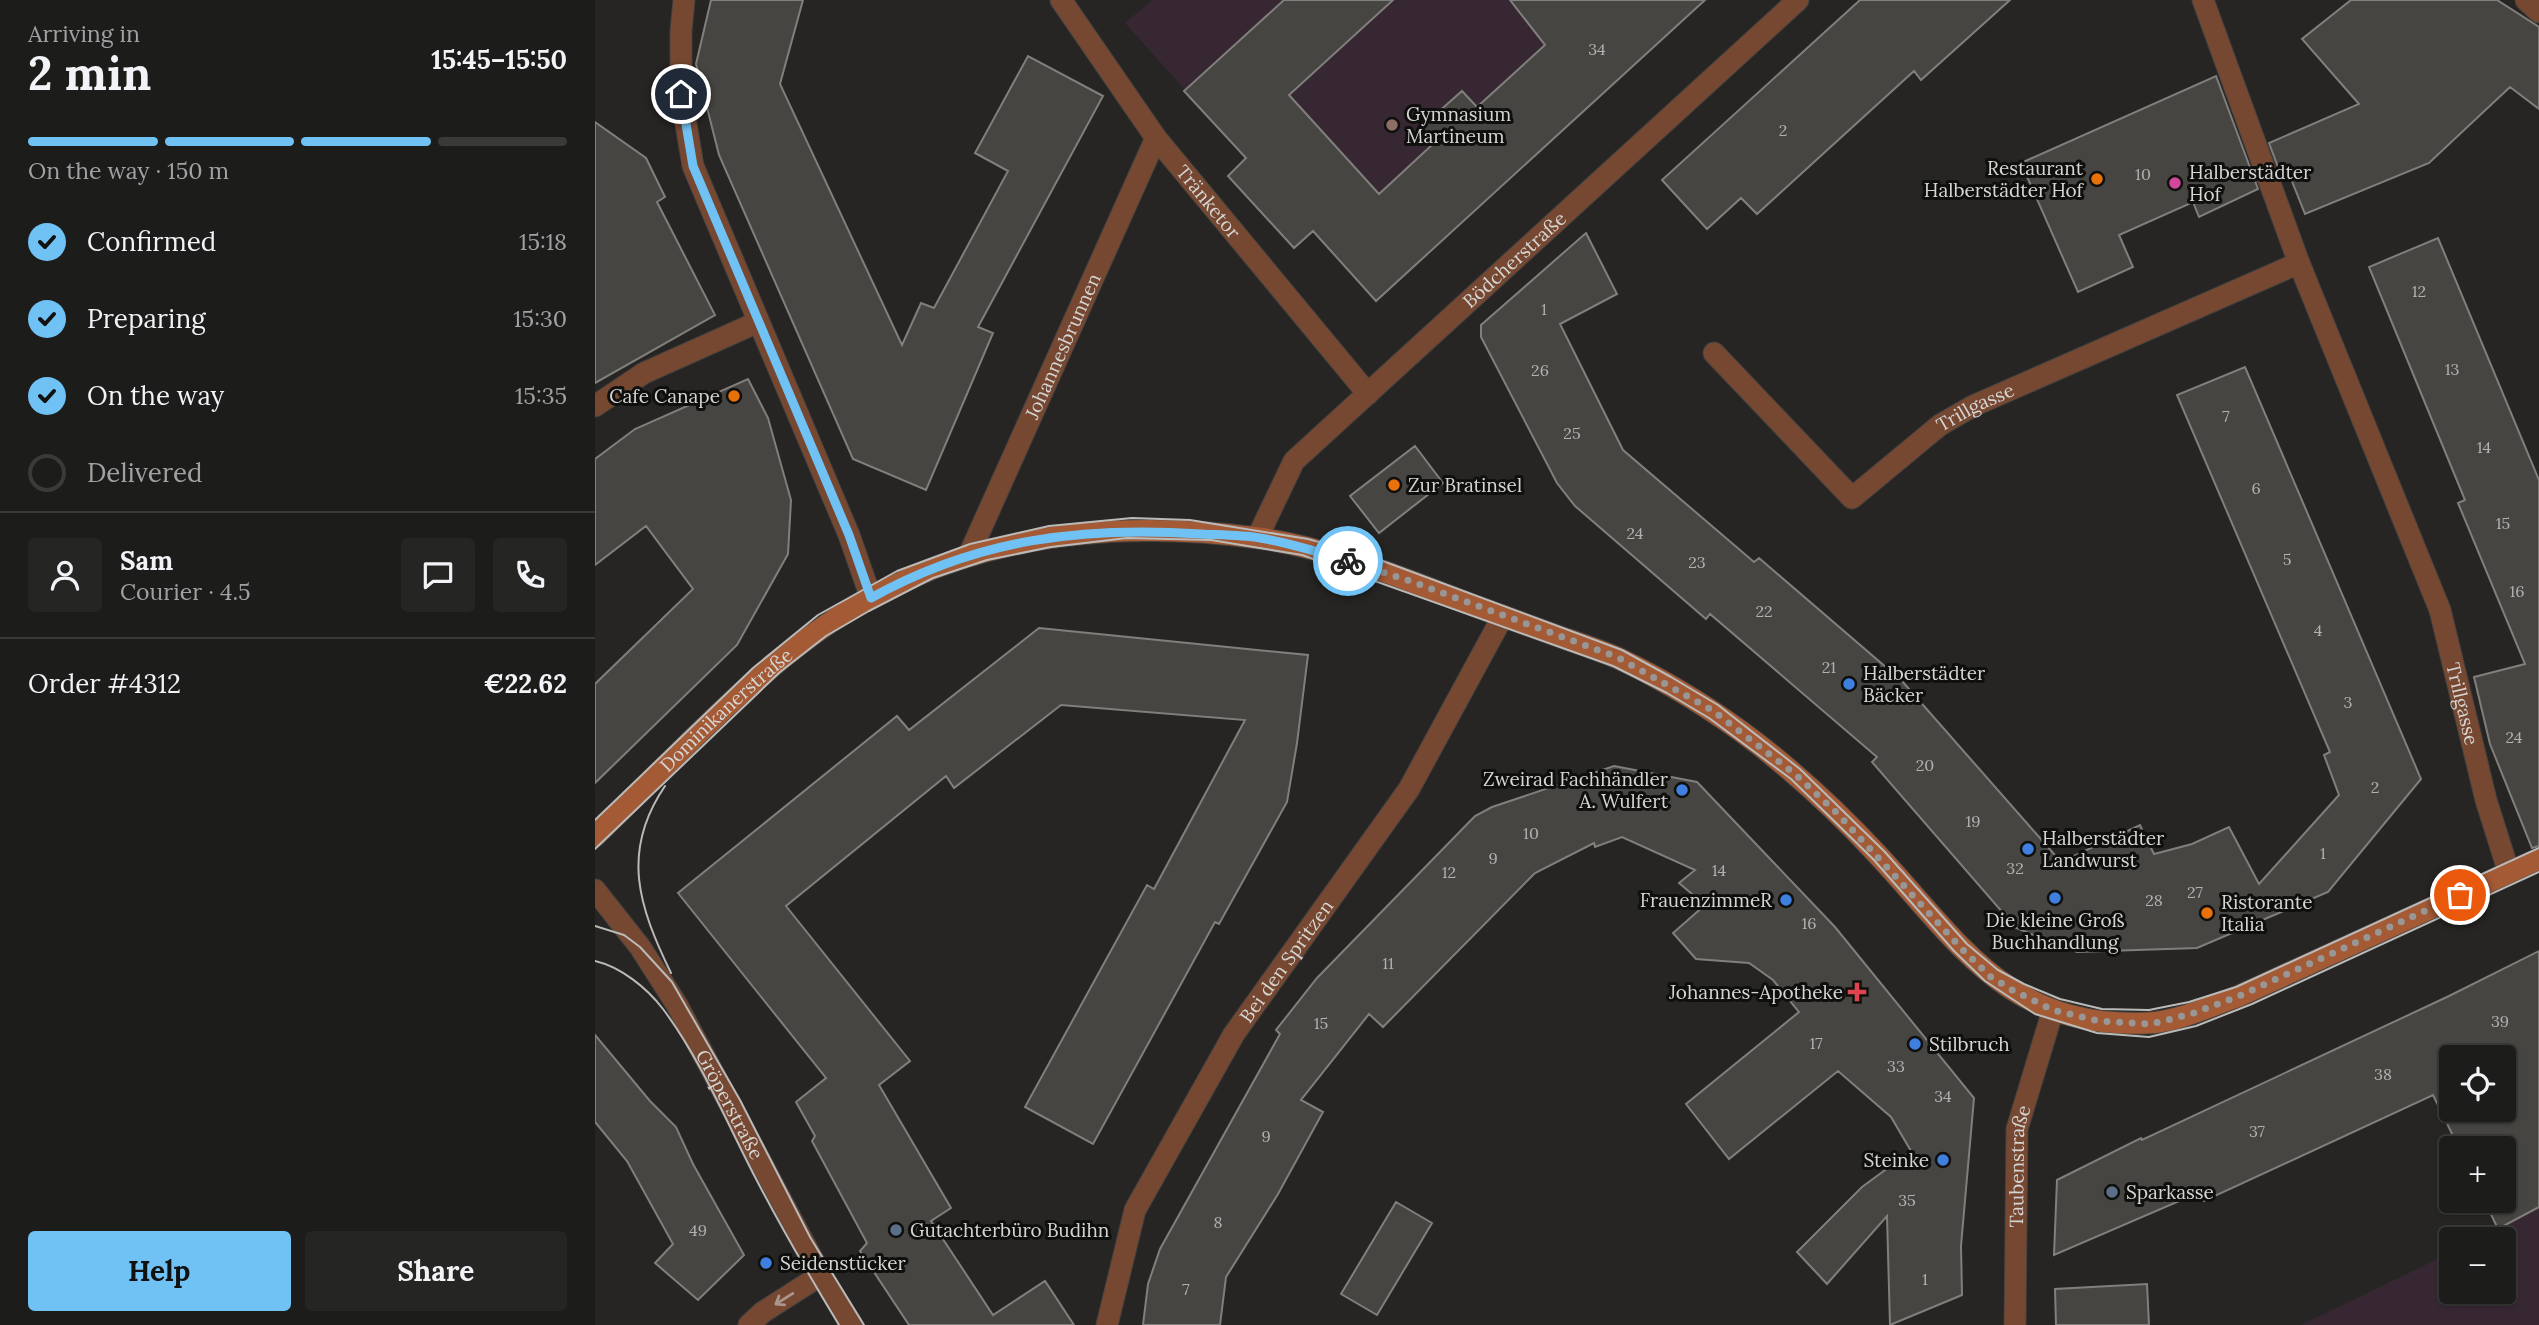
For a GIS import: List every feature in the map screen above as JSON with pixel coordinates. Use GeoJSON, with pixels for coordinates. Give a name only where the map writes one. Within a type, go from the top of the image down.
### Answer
{"type":"FeatureCollection","features":[{"type":"Feature","properties":{"kind":"street"},"geometry":{"type":"LineString","coordinates":[[684,0],[681,94],[693,166],[849,535],[871,598],[932,568],[969,555],[1052,536],[1146,530],[1260,538],[1362,565],[1617,657],[1712,710],[1795,774],[1838,814],[1991,977],[2053,1010],[2099,1021],[2151,1024],[2191,1014],[2239,996],[2539,859]]}},
{"type":"Feature","properties":{"kind":"street","name":"Tränketor"},"geometry":{"type":"LineString","coordinates":[[1061,0],[1156,138],[1368,394]]}},
{"type":"Feature","properties":{"kind":"street","name":"Bödcherstraße"},"geometry":{"type":"LineString","coordinates":[[1260,538],[1261,530],[1294,461],[1798,0]]}},
{"type":"Feature","properties":{"kind":"street","name":"Trillgasse"},"geometry":{"type":"LineString","coordinates":[[2203,0],[2299,263],[2440,610],[2486,800],[2509,873]]}},
{"type":"Feature","properties":{"kind":"street"},"geometry":{"type":"LineString","coordinates":[[2526,0],[2539,12]]}},
{"type":"Feature","properties":{"kind":"street","name":"Johannesbrunnen"},"geometry":{"type":"LineString","coordinates":[[969,555],[1156,138]]}},
{"type":"Feature","properties":{"kind":"street","name":"Trillgasse"},"geometry":{"type":"LineString","coordinates":[[1714,353],[1852,498],[1940,425],[1973,406],[2299,263]]}},
{"type":"Feature","properties":{"kind":"street"},"geometry":{"type":"LineString","coordinates":[[595,406],[644,373],[758,322]]}},
{"type":"Feature","properties":{"kind":"street","name":"Dominikanerstraße"},"geometry":{"type":"LineString","coordinates":[[595,836],[758,679],[814,633],[871,598]]}},
{"type":"Feature","properties":{"kind":"street","name":"Bei den Spritzen"},"geometry":{"type":"LineString","coordinates":[[1107,1325],[1135,1210],[1234,1034],[1409,789],[1503,616]]}},
{"type":"Feature","properties":{"kind":"street","name":"Gröperstraße"},"geometry":{"type":"LineString","coordinates":[[595,890],[640,947],[677,1005],[821,1275],[852,1325]]}},
{"type":"Feature","properties":{"kind":"street","name":"Taubenstraße"},"geometry":{"type":"LineString","coordinates":[[2015,1325],[2017,1129],[2053,1010]]}},
{"type":"Feature","properties":{"kind":"street"},"geometry":{"type":"LineString","coordinates":[[749,1325],[763,1312],[821,1275]]}},
{"type":"Feature","properties":{"kind":"shaded area","name":"Gymnasium Martineum"},"geometry":{"type":"Polygon","coordinates":[[[1152,0],[1705,0],[1376,301],[1313,231],[1294,248],[1228,176],[1246,158],[1125,23],[1152,0]]]}},
{"type":"Feature","properties":{"kind":"shaded area"},"geometry":{"type":"Polygon","coordinates":[[[2539,1207],[2539,1325],[2301,1325],[2439,1258],[2439,1304],[2516,1304],[2516,1227],[2501,1227],[2539,1207]]]}},
{"type":"Feature","properties":{"kind":"building"},"geometry":{"type":"Polygon","coordinates":[[[711,0],[803,0],[780,84],[902,345],[921,303],[934,308],[1008,171],[975,153],[1028,56],[1103,96],[978,327],[993,333],[926,490],[853,459],[719,155],[696,64],[711,0]]]}},
{"type":"Feature","properties":{"kind":"building","name":"Gymnasium Martineum"},"geometry":{"type":"Polygon","coordinates":[[[1284,0],[1393,0],[1289,95],[1379,194],[1433,144],[1419,129],[1462,91],[1477,107],[1545,45],[1510,0],[1705,0],[1376,301],[1313,231],[1294,248],[1228,176],[1246,158],[1184,91],[1284,0]]]}},
{"type":"Feature","properties":{"kind":"building"},"geometry":{"type":"Polygon","coordinates":[[[1860,0],[2010,0],[1921,80],[1914,71],[1757,214],[1741,198],[1707,229],[1662,180],[1860,0]]]}},
{"type":"Feature","properties":{"kind":"building"},"geometry":{"type":"Polygon","coordinates":[[[2351,0],[2497,0],[2539,27],[2539,109],[2510,87],[2429,163],[2305,214],[2289,174],[2282,178],[2269,143],[2359,104],[2302,39],[2351,0]]]}},
{"type":"Feature","properties":{"kind":"building"},"geometry":{"type":"Polygon","coordinates":[[[2216,76],[2258,189],[2199,217],[2193,202],[2119,235],[2133,267],[2078,292],[2021,163],[2216,76]]]}},
{"type":"Feature","properties":{"kind":"building"},"geometry":{"type":"Polygon","coordinates":[[[595,122],[646,158],[665,197],[657,202],[715,315],[595,383],[595,122]]]}},
{"type":"Feature","properties":{"kind":"building"},"geometry":{"type":"Polygon","coordinates":[[[1586,233],[1617,294],[1560,324],[1623,450],[1754,562],[1759,558],[1902,681],[2061,862],[2140,825],[2154,854],[2192,844],[2229,827],[2259,884],[2339,795],[2324,755],[2330,752],[2177,395],[2245,367],[2421,779],[2328,892],[2197,948],[2077,952],[2016,928],[1872,762],[1877,757],[1710,614],[1706,619],[1575,506],[1557,483],[1481,337],[1481,325],[1586,233]]]}},
{"type":"Feature","properties":{"kind":"building"},"geometry":{"type":"Polygon","coordinates":[[[2438,238],[2539,480],[2539,846],[2532,848],[2490,744],[2474,677],[2525,664],[2458,503],[2465,500],[2369,267],[2438,238]]]}},
{"type":"Feature","properties":{"kind":"building"},"geometry":{"type":"Polygon","coordinates":[[[748,379],[768,418],[791,500],[788,554],[737,645],[595,783],[595,684],[693,589],[646,526],[595,565],[595,459],[635,429],[748,379]]]}},
{"type":"Feature","properties":{"kind":"building"},"geometry":{"type":"Polygon","coordinates":[[[1415,446],[1443,483],[1379,533],[1350,496],[1415,446]]]}},
{"type":"Feature","properties":{"kind":"building"},"geometry":{"type":"Polygon","coordinates":[[[1039,628],[1308,655],[1287,802],[1219,924],[1215,922],[1093,1144],[1025,1107],[1147,885],[1154,889],[1245,720],[1061,705],[954,788],[946,776],[786,906],[910,1061],[879,1085],[951,1208],[931,1221],[993,1315],[1045,1281],[1074,1325],[909,1325],[860,1251],[867,1243],[812,1141],[815,1136],[796,1102],[826,1078],[678,893],[897,716],[909,730],[1039,628]]]}},
{"type":"Feature","properties":{"kind":"building"},"geometry":{"type":"Polygon","coordinates":[[[1614,766],[1697,782],[1835,927],[1974,1098],[1961,1246],[1962,1295],[1890,1325],[1887,1216],[1827,1284],[1797,1252],[1862,1187],[1911,1151],[1891,1117],[1838,1071],[1729,1159],[1686,1104],[1799,1012],[1773,980],[1749,963],[1696,959],[1673,933],[1705,905],[1679,883],[1695,870],[1622,837],[1595,847],[1594,843],[1535,873],[1383,1027],[1369,1014],[1301,1100],[1323,1112],[1278,1194],[1226,1277],[1220,1325],[1143,1325],[1148,1284],[1160,1249],[1280,1034],[1276,1030],[1317,978],[1475,816],[1492,807],[1614,766]]]}},
{"type":"Feature","properties":{"kind":"building"},"geometry":{"type":"Polygon","coordinates":[[[2539,951],[2539,1207],[2502,1227],[2497,1227],[2490,1213],[2516,1213],[2516,1136],[2453,1136],[2446,1122],[2516,1122],[2516,1045],[2439,1045],[2439,1107],[2433,1095],[2204,1201],[2200,1192],[2054,1255],[2057,1180],[2141,1138],[2142,1140],[2539,951]]]}},
{"type":"Feature","properties":{"kind":"building"},"geometry":{"type":"Polygon","coordinates":[[[595,1035],[650,1101],[676,1127],[693,1164],[744,1255],[698,1300],[655,1263],[673,1244],[627,1161],[595,1122],[595,1035]]]}},
{"type":"Feature","properties":{"kind":"building"},"geometry":{"type":"Polygon","coordinates":[[[1396,1202],[1432,1223],[1377,1315],[1341,1294],[1396,1202]]]}},
{"type":"Feature","properties":{"kind":"building"},"geometry":{"type":"Polygon","coordinates":[[[2147,1284],[2149,1325],[2056,1325],[2055,1289],[2147,1284]]]}},
{"type":"Feature","properties":{"kind":"tram line"},"geometry":{"type":"LineString","coordinates":[[595,820],[753,668],[818,615],[897,571],[970,544],[1049,526],[1132,518],[1190,520],[1308,539],[1372,557],[1622,650],[1718,705],[1800,769],[1884,851],[1967,944],[1998,970],[2060,999],[2102,1009],[2149,1010],[2189,1002],[2236,987],[2539,848]]}},
{"type":"Feature","properties":{"kind":"tram line"},"geometry":{"type":"LineString","coordinates":[[595,849],[780,672],[826,636],[933,578],[987,560],[1051,547],[1127,538],[1211,540],[1302,555],[1613,666],[1667,693],[1709,718],[1791,779],[1873,859],[1954,951],[1985,981],[2035,1014],[2097,1033],[2149,1037],[2196,1026],[2252,1004],[2539,872]]}},
{"type":"Feature","properties":{"kind":"tram line"},"geometry":{"type":"LineString","coordinates":[[665,786],[651,810],[642,834],[639,880],[650,925],[671,973]]}},
{"type":"Feature","properties":{"kind":"tram line"},"geometry":{"type":"LineString","coordinates":[[595,926],[624,935],[640,947],[672,982],[740,1100],[810,1237],[864,1325]]}},
{"type":"Feature","properties":{"kind":"tram line"},"geometry":{"type":"LineString","coordinates":[[595,961],[624,973],[641,986],[657,1001],[677,1029],[775,1214],[839,1325]]}},
{"type":"Feature","properties":{"kind":"way so far"},"geometry":{"type":"LineString","coordinates":[[1348,561],[1617,657],[1712,710],[1795,774],[1838,814],[1991,977],[2053,1010],[2099,1021],[2151,1024],[2191,1014],[2239,996],[2460,895]]}},
{"type":"Feature","properties":{"kind":"place","name":"Gymnasium Martineum"},"geometry":{"type":"Point","coordinates":[1392,125]}},
{"type":"Feature","properties":{"kind":"place","name":"Restaurant Halberstädter Hof"},"geometry":{"type":"Point","coordinates":[2097,179]}},
{"type":"Feature","properties":{"kind":"place","name":"Halberstädter Hof"},"geometry":{"type":"Point","coordinates":[2175,183]}},
{"type":"Feature","properties":{"kind":"place","name":"Cafe Canape"},"geometry":{"type":"Point","coordinates":[734,396]}},
{"type":"Feature","properties":{"kind":"place","name":"Zur Bratinsel"},"geometry":{"type":"Point","coordinates":[1394,485]}},
{"type":"Feature","properties":{"kind":"place","name":"Halberstädter Bäcker"},"geometry":{"type":"Point","coordinates":[1849,684]}},
{"type":"Feature","properties":{"kind":"place","name":"Zweirad Fachhändler A. Wulfert"},"geometry":{"type":"Point","coordinates":[1682,790]}},
{"type":"Feature","properties":{"kind":"place","name":"Halberstädter Landwurst"},"geometry":{"type":"Point","coordinates":[2028,849]}},
{"type":"Feature","properties":{"kind":"place","name":"Die kleine Groß Buchhandlung"},"geometry":{"type":"Point","coordinates":[2055,898]}},
{"type":"Feature","properties":{"kind":"place","name":"FrauenzimmeR"},"geometry":{"type":"Point","coordinates":[1786,900]}},
{"type":"Feature","properties":{"kind":"place","name":"Ristorante Italia"},"geometry":{"type":"Point","coordinates":[2207,913]}},
{"type":"Feature","properties":{"kind":"place","name":"Johannes-Apotheke"},"geometry":{"type":"Point","coordinates":[1857,992]}},
{"type":"Feature","properties":{"kind":"place","name":"Stilbruch"},"geometry":{"type":"Point","coordinates":[1915,1044]}},
{"type":"Feature","properties":{"kind":"place","name":"Steinke"},"geometry":{"type":"Point","coordinates":[1943,1160]}},
{"type":"Feature","properties":{"kind":"place","name":"Sparkasse"},"geometry":{"type":"Point","coordinates":[2112,1192]}},
{"type":"Feature","properties":{"kind":"place","name":"Gutachterbüro Budihn"},"geometry":{"type":"Point","coordinates":[896,1230]}},
{"type":"Feature","properties":{"kind":"place","name":"Seidenstücker"},"geometry":{"type":"Point","coordinates":[766,1263]}},
{"type":"Feature","properties":{"kind":"route"},"geometry":{"type":"LineString","coordinates":[[681,94],[693,166],[849,535],[871,598],[932,568],[969,555],[1052,536],[1146,530],[1260,538],[1348,561]]}}]}
